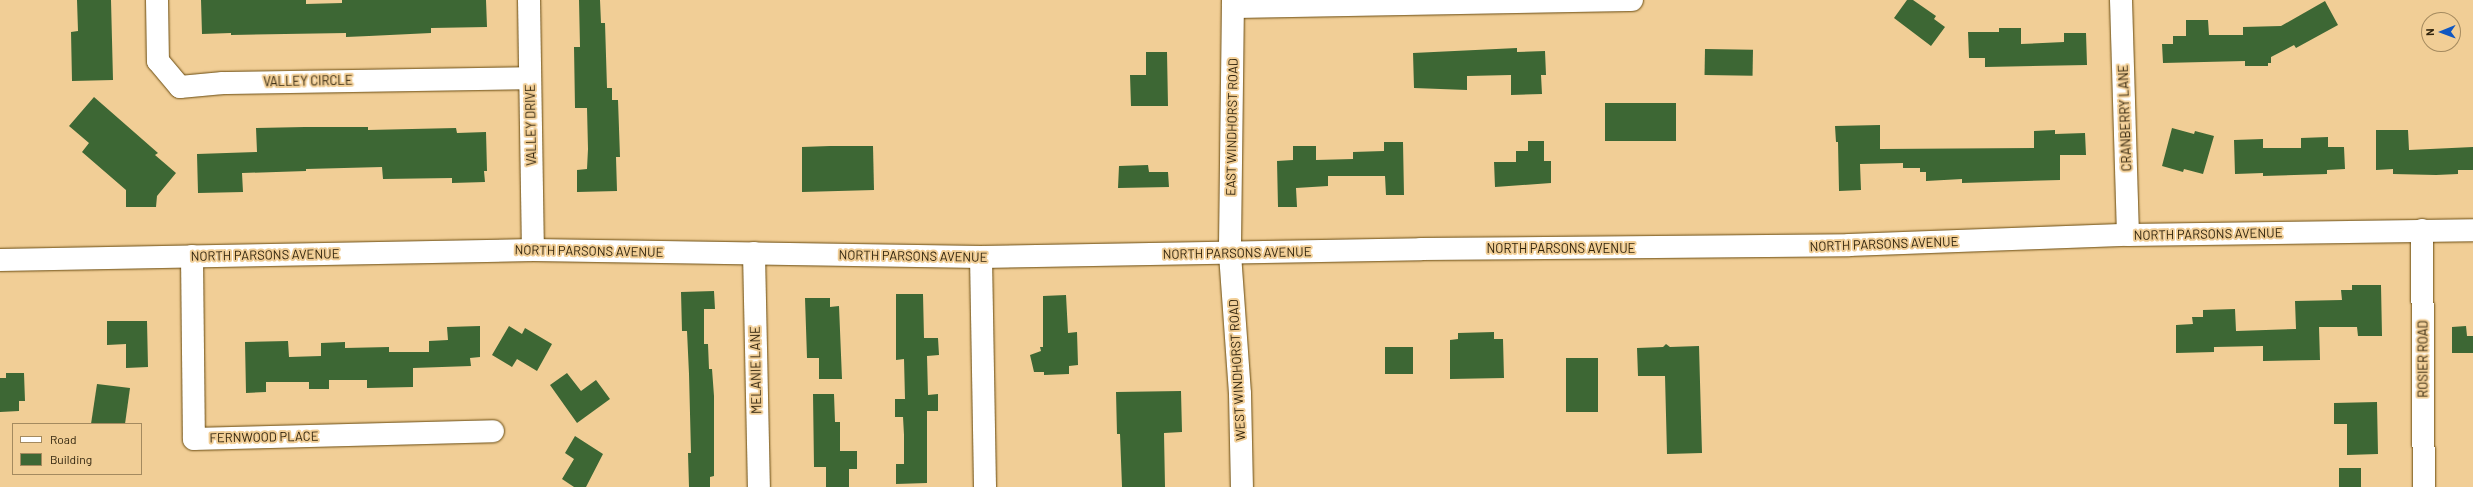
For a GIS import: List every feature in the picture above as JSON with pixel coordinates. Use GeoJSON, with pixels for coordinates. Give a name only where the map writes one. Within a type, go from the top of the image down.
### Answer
{"type":"FeatureCollection","features":[{"type":"Feature","properties":{"kind":"street","name":"VALLEY CIRCLE"},"geometry":{"type":"LineString","coordinates":[[157,0],[158,62],[180,87],[223,83],[530,78]]}},
{"type":"Feature","properties":{"kind":"street","name":"VALLEY DRIVE"},"geometry":{"type":"LineString","coordinates":[[529,0],[533,250]]}},
{"type":"Feature","properties":{"kind":"street"},"geometry":{"type":"LineString","coordinates":[[1233,4],[1632,0]]}},
{"type":"Feature","properties":{"kind":"street","name":"CRANBERRY LANE"},"geometry":{"type":"LineString","coordinates":[[2121,0],[2128,235]]}},
{"type":"Feature","properties":{"kind":"street","name":"EAST WINDHORST ROAD"},"geometry":{"type":"LineString","coordinates":[[1230,254],[1233,4]]}},
{"type":"Feature","properties":{"kind":"street","name":"ROSIER ROAD"},"geometry":{"type":"LineString","coordinates":[[2422,230],[2424,487]]}},
{"type":"Feature","properties":{"kind":"street","name":"NORTH PARSONS AVENUE"},"geometry":{"type":"LineString","coordinates":[[0,260],[533,250],[981,257],[1230,254],[1420,249],[1849,245],[2128,235],[2473,230]]}},
{"type":"Feature","properties":{"kind":"street","name":"MELANIE LANE"},"geometry":{"type":"LineString","coordinates":[[754,253],[759,487]]}},
{"type":"Feature","properties":{"kind":"street","name":"WEST WINDHORST ROAD"},"geometry":{"type":"LineString","coordinates":[[1230,254],[1240,394],[1242,487]]}},
{"type":"Feature","properties":{"kind":"street","name":"FERNWOOD PLACE"},"geometry":{"type":"LineString","coordinates":[[192,256],[194,439],[493,431]]}},
{"type":"Feature","properties":{"kind":"street"},"geometry":{"type":"LineString","coordinates":[[981,257],[985,487]]}},
{"type":"Feature","properties":{"kind":"building"},"geometry":{"type":"Polygon","coordinates":[[[77,0],[111,0],[113,80],[72,81],[71,32],[78,31],[77,0]]]}},
{"type":"Feature","properties":{"kind":"building"},"geometry":{"type":"Polygon","coordinates":[[[201,0],[306,0],[306,4],[342,3],[342,0],[486,0],[487,27],[431,28],[431,33],[346,37],[346,33],[231,35],[231,33],[202,34],[201,0]]]}},
{"type":"Feature","properties":{"kind":"building"},"geometry":{"type":"Polygon","coordinates":[[[579,0],[600,0],[601,23],[605,23],[607,88],[612,88],[612,100],[618,100],[620,157],[616,157],[617,191],[577,192],[577,170],[587,169],[588,149],[587,108],[575,108],[574,47],[580,47],[579,0]]]}},
{"type":"Feature","properties":{"kind":"building"},"geometry":{"type":"Polygon","coordinates":[[[1907,0],[1913,0],[1936,16],[1934,19],[1945,27],[1931,46],[1894,18],[1907,0]]]}},
{"type":"Feature","properties":{"kind":"building"},"geometry":{"type":"Polygon","coordinates":[[[2325,1],[2338,25],[2296,48],[2294,45],[2271,57],[2271,63],[2268,63],[2268,66],[2245,66],[2245,61],[2163,63],[2162,44],[2173,44],[2173,36],[2186,36],[2186,20],[2208,20],[2209,35],[2243,35],[2243,27],[2281,26],[2325,1]]]}},
{"type":"Feature","properties":{"kind":"building"},"geometry":{"type":"Polygon","coordinates":[[[1999,28],[2021,28],[2021,44],[2064,42],[2064,33],[2086,33],[2087,65],[1985,67],[1985,58],[1969,58],[1968,32],[1999,32],[1999,28]]]}},
{"type":"Feature","properties":{"kind":"building"},"geometry":{"type":"Polygon","coordinates":[[[1517,48],[1517,52],[1545,51],[1546,75],[1541,75],[1542,94],[1511,95],[1511,75],[1467,76],[1467,90],[1414,88],[1413,53],[1517,48]]]}},
{"type":"Feature","properties":{"kind":"building"},"geometry":{"type":"Polygon","coordinates":[[[1705,49],[1753,50],[1753,76],[1705,75],[1705,49]]]}},
{"type":"Feature","properties":{"kind":"building"},"geometry":{"type":"Polygon","coordinates":[[[1146,52],[1167,52],[1168,106],[1131,106],[1130,75],[1146,75],[1146,52]]]}},
{"type":"Feature","properties":{"kind":"building"},"geometry":{"type":"Polygon","coordinates":[[[94,97],[158,153],[155,155],[176,173],[157,196],[156,207],[126,207],[126,190],[82,152],[89,143],[69,126],[94,97]]]}},
{"type":"Feature","properties":{"kind":"building"},"geometry":{"type":"Polygon","coordinates":[[[1605,103],[1676,103],[1676,141],[1605,141],[1605,103]]]}},
{"type":"Feature","properties":{"kind":"building"},"geometry":{"type":"Polygon","coordinates":[[[1880,125],[1880,149],[2034,148],[2034,131],[2055,130],[2055,134],[2085,133],[2086,155],[2060,155],[2060,180],[1962,183],[1962,179],[1926,181],[1926,172],[1920,172],[1920,168],[1903,168],[1903,163],[1860,164],[1861,190],[1839,191],[1838,142],[1836,142],[1835,126],[1880,125]]]}},
{"type":"Feature","properties":{"kind":"building"},"geometry":{"type":"Polygon","coordinates":[[[368,127],[368,130],[456,128],[457,133],[486,132],[487,171],[484,171],[485,182],[452,183],[452,178],[383,179],[382,167],[306,169],[306,171],[242,173],[243,192],[198,193],[197,154],[257,152],[256,128],[368,127]]]}},
{"type":"Feature","properties":{"kind":"building"},"geometry":{"type":"Polygon","coordinates":[[[2172,128],[2194,134],[2195,131],[2214,136],[2203,174],[2184,169],[2183,172],[2162,166],[2172,128]]]}},
{"type":"Feature","properties":{"kind":"building"},"geometry":{"type":"Polygon","coordinates":[[[2376,130],[2408,130],[2409,150],[2473,147],[2473,170],[2458,170],[2458,174],[2436,175],[2393,174],[2393,169],[2376,170],[2376,130]]]}},
{"type":"Feature","properties":{"kind":"building"},"geometry":{"type":"Polygon","coordinates":[[[2328,137],[2328,147],[2344,147],[2345,169],[2327,170],[2327,174],[2263,176],[2263,173],[2235,174],[2234,140],[2263,139],[2263,148],[2301,148],[2301,138],[2328,137]]]}},
{"type":"Feature","properties":{"kind":"building"},"geometry":{"type":"Polygon","coordinates":[[[1528,141],[1544,141],[1544,161],[1551,161],[1551,183],[1495,187],[1494,162],[1516,162],[1516,151],[1528,151],[1528,141]]]}},
{"type":"Feature","properties":{"kind":"building"},"geometry":{"type":"Polygon","coordinates":[[[1384,142],[1403,142],[1404,195],[1386,195],[1385,176],[1328,176],[1328,186],[1296,188],[1297,207],[1278,207],[1277,161],[1293,160],[1293,146],[1316,146],[1316,160],[1353,159],[1353,152],[1384,151],[1384,142]]]}},
{"type":"Feature","properties":{"kind":"building"},"geometry":{"type":"Polygon","coordinates":[[[873,146],[874,190],[802,192],[802,147],[873,146]]]}},
{"type":"Feature","properties":{"kind":"building"},"geometry":{"type":"Polygon","coordinates":[[[1148,165],[1149,172],[1168,172],[1169,187],[1118,188],[1119,166],[1148,165]]]}},
{"type":"Feature","properties":{"kind":"building"},"geometry":{"type":"Polygon","coordinates":[[[2352,285],[2381,285],[2382,336],[2358,336],[2357,327],[2319,327],[2320,360],[2263,361],[2263,346],[2214,347],[2214,352],[2176,353],[2176,325],[2193,324],[2192,317],[2203,317],[2203,310],[2235,309],[2236,331],[2296,329],[2295,301],[2342,300],[2341,290],[2352,290],[2352,285]]]}},
{"type":"Feature","properties":{"kind":"building"},"geometry":{"type":"Polygon","coordinates":[[[714,291],[715,309],[704,309],[704,344],[708,344],[709,369],[712,369],[714,396],[714,476],[710,477],[710,487],[689,487],[688,453],[691,453],[689,374],[687,331],[682,331],[681,292],[714,291]]]}},
{"type":"Feature","properties":{"kind":"building"},"geometry":{"type":"Polygon","coordinates":[[[896,294],[923,294],[924,338],[938,338],[939,355],[927,356],[928,395],[938,394],[938,411],[927,411],[927,483],[896,484],[896,464],[904,464],[904,435],[903,417],[895,417],[895,399],[905,399],[904,359],[896,360],[896,294]]]}},
{"type":"Feature","properties":{"kind":"building"},"geometry":{"type":"Polygon","coordinates":[[[1066,295],[1068,333],[1077,332],[1078,365],[1069,366],[1069,374],[1044,375],[1044,372],[1034,372],[1030,355],[1041,351],[1040,347],[1043,347],[1043,296],[1066,295]]]}},
{"type":"Feature","properties":{"kind":"building"},"geometry":{"type":"Polygon","coordinates":[[[805,298],[830,298],[830,307],[839,306],[842,379],[819,379],[819,358],[807,358],[805,298]]]}},
{"type":"Feature","properties":{"kind":"building"},"geometry":{"type":"Polygon","coordinates":[[[107,321],[147,321],[148,367],[126,368],[126,344],[107,345],[107,321]]]}},
{"type":"Feature","properties":{"kind":"building"},"geometry":{"type":"Polygon","coordinates":[[[480,326],[480,357],[470,358],[471,366],[413,368],[413,387],[367,388],[367,380],[329,380],[329,389],[309,389],[309,382],[266,382],[266,392],[246,393],[245,342],[288,341],[289,357],[321,356],[321,343],[345,342],[345,348],[389,347],[389,352],[429,352],[429,341],[448,340],[447,327],[480,326]]]}},
{"type":"Feature","properties":{"kind":"building"},"geometry":{"type":"Polygon","coordinates":[[[509,326],[522,334],[525,328],[552,344],[537,371],[517,359],[512,367],[492,355],[509,326]]]}},
{"type":"Feature","properties":{"kind":"building"},"geometry":{"type":"Polygon","coordinates":[[[2466,326],[2467,336],[2473,336],[2473,353],[2452,353],[2452,327],[2466,326]]]}},
{"type":"Feature","properties":{"kind":"building"},"geometry":{"type":"Polygon","coordinates":[[[1494,332],[1494,339],[1503,339],[1504,378],[1450,379],[1450,340],[1458,339],[1458,333],[1494,332]]]}},
{"type":"Feature","properties":{"kind":"building"},"geometry":{"type":"Polygon","coordinates":[[[1666,344],[1670,347],[1699,346],[1702,453],[1667,454],[1665,376],[1638,376],[1637,348],[1663,347],[1666,344]]]}},
{"type":"Feature","properties":{"kind":"building"},"geometry":{"type":"Polygon","coordinates":[[[1385,347],[1413,347],[1413,374],[1385,374],[1385,347]]]}},
{"type":"Feature","properties":{"kind":"building"},"geometry":{"type":"Polygon","coordinates":[[[1566,358],[1598,358],[1598,412],[1566,412],[1566,358]]]}},
{"type":"Feature","properties":{"kind":"building"},"geometry":{"type":"Polygon","coordinates":[[[6,373],[24,373],[25,401],[19,401],[19,411],[0,412],[0,378],[6,378],[6,373]]]}},
{"type":"Feature","properties":{"kind":"building"},"geometry":{"type":"Polygon","coordinates":[[[567,373],[581,391],[596,380],[610,399],[577,423],[550,385],[567,373]]]}},
{"type":"Feature","properties":{"kind":"building"},"geometry":{"type":"Polygon","coordinates":[[[97,384],[130,388],[125,423],[91,423],[97,384]]]}},
{"type":"Feature","properties":{"kind":"building"},"geometry":{"type":"Polygon","coordinates":[[[1181,391],[1182,432],[1164,433],[1165,487],[1122,487],[1120,434],[1117,434],[1116,392],[1181,391]]]}},
{"type":"Feature","properties":{"kind":"building"},"geometry":{"type":"Polygon","coordinates":[[[813,394],[834,394],[835,422],[840,422],[840,451],[857,451],[857,469],[849,469],[849,487],[826,487],[826,467],[814,467],[813,394]]]}},
{"type":"Feature","properties":{"kind":"building"},"geometry":{"type":"Polygon","coordinates":[[[2377,402],[2378,454],[2347,455],[2347,424],[2334,424],[2334,403],[2377,402]]]}},
{"type":"Feature","properties":{"kind":"building"},"geometry":{"type":"Polygon","coordinates":[[[575,436],[603,454],[586,487],[574,487],[562,479],[574,459],[565,453],[575,436]]]}},
{"type":"Feature","properties":{"kind":"building"},"geometry":{"type":"Polygon","coordinates":[[[2339,468],[2361,468],[2361,487],[2339,487],[2339,468]]]}}]}
